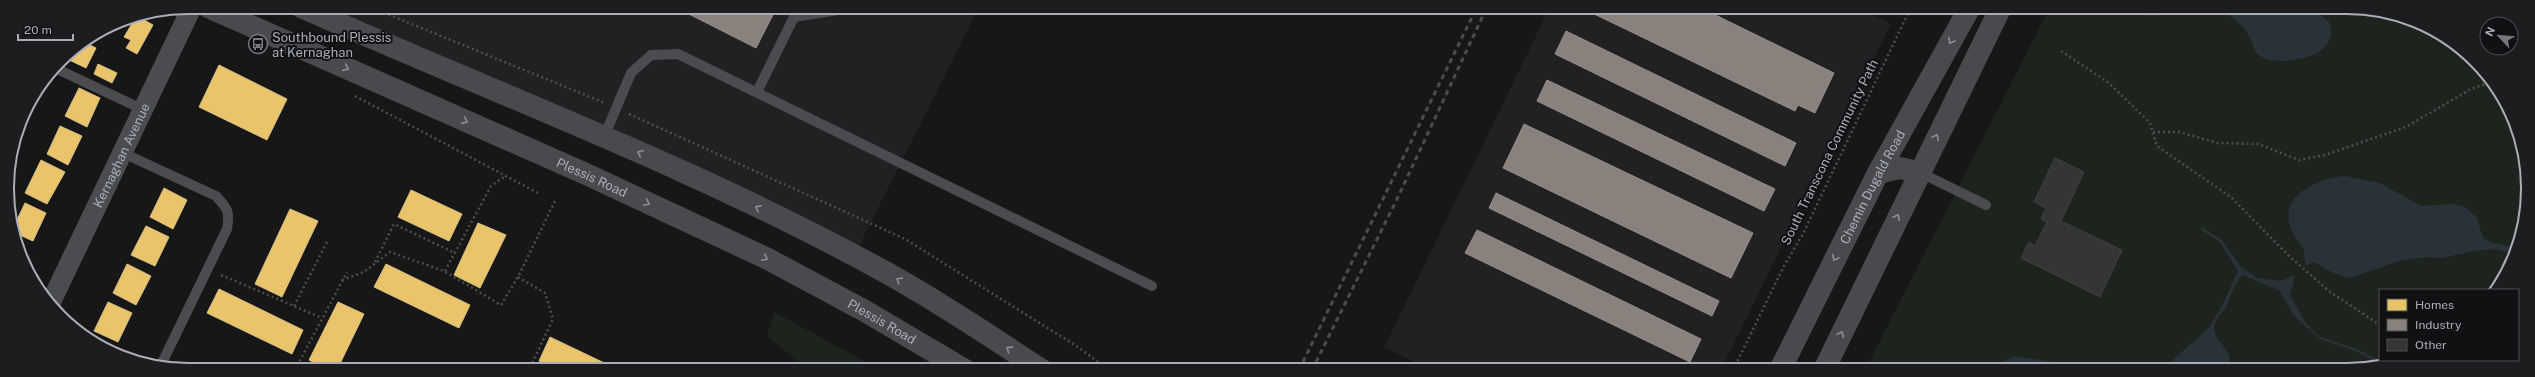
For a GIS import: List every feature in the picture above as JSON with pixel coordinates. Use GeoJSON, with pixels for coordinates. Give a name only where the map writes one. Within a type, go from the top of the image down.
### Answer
{"type":"FeatureCollection","features":[{"type":"Feature","properties":{"kind":"main road","name":"Plessis Road"},"geometry":{"type":"LineString","coordinates":[[224,14],[586,174],[766,258],[865,311],[952,363]]}},
{"type":"Feature","properties":{"kind":"main road"},"geometry":{"type":"LineString","coordinates":[[317,14],[714,186],[887,273],[1031,363]]}},
{"type":"Feature","properties":{"kind":"main road","name":"Chemin Dugald Road"},"geometry":{"type":"LineString","coordinates":[[1783,363],[1878,173],[1966,14]]}},
{"type":"Feature","properties":{"kind":"main road"},"geometry":{"type":"LineString","coordinates":[[1827,363],[1997,14]]}},
{"type":"Feature","properties":{"kind":"main road"},"geometry":{"type":"LineString","coordinates":[[1878,173],[1899,168],[1919,172]]}},
{"type":"Feature","properties":{"kind":"street","name":"Kernaghan Avenue"},"geometry":{"type":"LineString","coordinates":[[53,298],[189,14]]}},
{"type":"Feature","properties":{"kind":"lane"},"geometry":{"type":"LineString","coordinates":[[757,92],[794,17],[813,14]]}},
{"type":"Feature","properties":{"kind":"lane"},"geometry":{"type":"LineString","coordinates":[[604,137],[615,107],[632,73],[651,55],[678,54],[1152,286]]}},
{"type":"Feature","properties":{"kind":"lane"},"geometry":{"type":"LineString","coordinates":[[60,70],[144,110]]}},
{"type":"Feature","properties":{"kind":"lane"},"geometry":{"type":"LineString","coordinates":[[124,152],[216,196],[224,205],[229,215],[227,229],[163,362]]}},
{"type":"Feature","properties":{"kind":"lane"},"geometry":{"type":"LineString","coordinates":[[1919,172],[1986,205]]}},
{"type":"Feature","properties":{"kind":"path"},"geometry":{"type":"LineString","coordinates":[[387,14],[615,107],[905,239],[1078,347],[1100,363]]}},
{"type":"Feature","properties":{"kind":"path","name":"South Transcona Community Path"},"geometry":{"type":"LineString","coordinates":[[1736,363],[1785,264],[1809,222],[1908,14]]}},
{"type":"Feature","properties":{"kind":"path"},"geometry":{"type":"LineString","coordinates":[[2061,51],[2109,83],[2150,123],[2157,146],[2232,198],[2289,256],[2330,292],[2379,324]]}},
{"type":"Feature","properties":{"kind":"path"},"geometry":{"type":"LineString","coordinates":[[2153,132],[2179,132],[2218,144],[2258,144],[2299,160],[2325,155],[2406,127],[2471,89],[2486,84]]}},
{"type":"Feature","properties":{"kind":"path"},"geometry":{"type":"LineString","coordinates":[[349,93],[538,193]]}},
{"type":"Feature","properties":{"kind":"path"},"geometry":{"type":"LineString","coordinates":[[444,271],[491,186],[504,177]]}},
{"type":"Feature","properties":{"kind":"path"},"geometry":{"type":"LineString","coordinates":[[342,280],[364,272],[390,252],[444,271],[501,305],[518,277],[555,201]]}},
{"type":"Feature","properties":{"kind":"path"},"geometry":{"type":"LineString","coordinates":[[375,264],[394,224],[455,253]]}},
{"type":"Feature","properties":{"kind":"path"},"geometry":{"type":"LineString","coordinates":[[294,306],[327,242]]}},
{"type":"Feature","properties":{"kind":"path"},"geometry":{"type":"LineString","coordinates":[[207,269],[322,318]]}},
{"type":"Feature","properties":{"kind":"path"},"geometry":{"type":"LineString","coordinates":[[299,363],[347,272]]}},
{"type":"Feature","properties":{"kind":"path"},"geometry":{"type":"LineString","coordinates":[[518,277],[545,293],[553,319],[532,363]]}},
{"type":"Feature","properties":{"kind":"shaded area"},"geometry":{"type":"Polygon","coordinates":[[[328,14],[975,14],[855,254],[328,14]]]}},
{"type":"Feature","properties":{"kind":"shaded area"},"geometry":{"type":"Polygon","coordinates":[[[1547,14],[1870,14],[1891,24],[1724,363],[1417,363],[1384,348],[1547,14]]]}},
{"type":"Feature","properties":{"kind":"shaded area"},"geometry":{"type":"Polygon","coordinates":[[[2046,14],[2358,14],[2381,17],[2403,23],[2424,32],[2434,37],[2462,57],[2478,73],[2498,101],[2512,132],[2520,166],[2520,211],[2512,245],[2498,276],[2489,289],[2379,289],[2379,360],[2358,363],[1869,363],[2046,14]]]}},
{"type":"Feature","properties":{"kind":"shaded area"},"geometry":{"type":"Polygon","coordinates":[[[2145,14],[2159,14],[2153,16],[2145,14]]]}},
{"type":"Feature","properties":{"kind":"shaded area"},"geometry":{"type":"Polygon","coordinates":[[[2227,14],[2320,14],[2329,22],[2331,35],[2324,48],[2310,56],[2301,59],[2279,61],[2270,60],[2262,57],[2256,52],[2247,33],[2239,23],[2227,14]]]}},
{"type":"Feature","properties":{"kind":"shaded area"},"geometry":{"type":"Polygon","coordinates":[[[2344,176],[2380,183],[2421,206],[2452,204],[2465,207],[2477,218],[2483,238],[2492,243],[2511,246],[2509,253],[2496,249],[2474,251],[2441,258],[2429,257],[2402,260],[2350,278],[2333,273],[2314,262],[2307,265],[2303,248],[2294,235],[2289,220],[2289,209],[2293,200],[2301,192],[2322,181],[2344,176]]]}},
{"type":"Feature","properties":{"kind":"shaded area"},"geometry":{"type":"Polygon","coordinates":[[[2202,227],[2222,240],[2241,267],[2257,278],[2281,281],[2293,275],[2295,277],[2290,295],[2305,322],[2320,337],[2357,349],[2379,360],[2373,361],[2358,352],[2320,339],[2295,317],[2279,290],[2242,275],[2235,286],[2226,308],[2217,319],[2214,326],[2218,339],[2227,351],[2230,363],[2169,363],[2208,329],[2222,306],[2238,271],[2220,242],[2201,230],[2202,227]]]}},
{"type":"Feature","properties":{"kind":"shaded area"},"geometry":{"type":"Polygon","coordinates":[[[774,312],[868,363],[800,363],[767,336],[774,312]]]}},
{"type":"Feature","properties":{"kind":"shaded area"},"geometry":{"type":"Polygon","coordinates":[[[2016,356],[2061,363],[2004,363],[2006,360],[2016,356]]]}},
{"type":"Feature","properties":{"kind":"building: Homes"},"geometry":{"type":"Polygon","coordinates":[[[144,20],[153,25],[137,54],[126,48],[131,40],[124,37],[132,23],[144,20]]]}},
{"type":"Feature","properties":{"kind":"building: Homes"},"geometry":{"type":"Polygon","coordinates":[[[90,45],[96,48],[86,68],[70,60],[90,45]]]}},
{"type":"Feature","properties":{"kind":"building: Homes"},"geometry":{"type":"Polygon","coordinates":[[[98,64],[117,73],[112,83],[94,74],[98,64]]]}},
{"type":"Feature","properties":{"kind":"building: Homes"},"geometry":{"type":"Polygon","coordinates":[[[219,65],[287,99],[267,140],[199,107],[219,65]]]}},
{"type":"Feature","properties":{"kind":"building: Homes"},"geometry":{"type":"Polygon","coordinates":[[[79,88],[100,98],[87,127],[65,116],[79,88]]]}},
{"type":"Feature","properties":{"kind":"building: Homes"},"geometry":{"type":"Polygon","coordinates":[[[60,126],[82,136],[68,165],[47,154],[60,126]]]}},
{"type":"Feature","properties":{"kind":"building: Homes"},"geometry":{"type":"Polygon","coordinates":[[[41,160],[65,172],[47,204],[25,193],[41,160]]]}},
{"type":"Feature","properties":{"kind":"building: Homes"},"geometry":{"type":"Polygon","coordinates":[[[164,188],[187,200],[173,229],[150,217],[164,188]]]}},
{"type":"Feature","properties":{"kind":"building: Homes"},"geometry":{"type":"Polygon","coordinates":[[[411,190],[462,214],[449,241],[398,217],[411,190]]]}},
{"type":"Feature","properties":{"kind":"building: Homes"},"geometry":{"type":"Polygon","coordinates":[[[25,203],[46,213],[33,241],[20,235],[17,221],[25,203]]]}},
{"type":"Feature","properties":{"kind":"building: Homes"},"geometry":{"type":"Polygon","coordinates":[[[290,209],[318,221],[282,297],[255,284],[290,209]]]}},
{"type":"Feature","properties":{"kind":"building: Homes"},"geometry":{"type":"Polygon","coordinates":[[[478,223],[506,235],[480,288],[454,275],[478,223]]]}},
{"type":"Feature","properties":{"kind":"building: Homes"},"geometry":{"type":"Polygon","coordinates":[[[146,226],[169,237],[155,266],[131,255],[146,226]]]}},
{"type":"Feature","properties":{"kind":"building: Homes"},"geometry":{"type":"Polygon","coordinates":[[[127,264],[151,276],[136,305],[113,293],[127,264]]]}},
{"type":"Feature","properties":{"kind":"building: Homes"},"geometry":{"type":"Polygon","coordinates":[[[386,264],[470,305],[459,328],[374,287],[386,264]]]}},
{"type":"Feature","properties":{"kind":"building: Homes"},"geometry":{"type":"Polygon","coordinates":[[[219,289],[303,330],[292,354],[207,313],[219,289]]]}},
{"type":"Feature","properties":{"kind":"building: Homes"},"geometry":{"type":"Polygon","coordinates":[[[108,302],[132,313],[118,342],[94,331],[108,302]]]}},
{"type":"Feature","properties":{"kind":"building: Homes"},"geometry":{"type":"Polygon","coordinates":[[[338,302],[364,314],[340,363],[315,363],[309,360],[338,302]]]}},
{"type":"Feature","properties":{"kind":"building: Homes"},"geometry":{"type":"Polygon","coordinates":[[[550,337],[604,363],[543,363],[539,361],[550,337]]]}},
{"type":"Feature","properties":{"kind":"building: Industry"},"geometry":{"type":"Polygon","coordinates":[[[689,14],[773,14],[756,48],[689,14]]]}},
{"type":"Feature","properties":{"kind":"building: Industry"},"geometry":{"type":"Polygon","coordinates":[[[1594,14],[1713,14],[1834,73],[1815,113],[1798,105],[1795,111],[1594,14]]]}},
{"type":"Feature","properties":{"kind":"building: Industry"},"geometry":{"type":"Polygon","coordinates":[[[1566,31],[1796,143],[1785,166],[1555,54],[1566,31]]]}},
{"type":"Feature","properties":{"kind":"building: Industry"},"geometry":{"type":"Polygon","coordinates":[[[1547,80],[1775,189],[1764,211],[1537,101],[1547,80]]]}},
{"type":"Feature","properties":{"kind":"building: Industry"},"geometry":{"type":"Polygon","coordinates":[[[1524,124],[1753,233],[1731,278],[1503,168],[1524,124]]]}},
{"type":"Feature","properties":{"kind":"building: Industry"},"geometry":{"type":"Polygon","coordinates":[[[1496,193],[1719,301],[1712,316],[1489,208],[1496,193]]]}},
{"type":"Feature","properties":{"kind":"building: Industry"},"geometry":{"type":"Polygon","coordinates":[[[1477,230],[1701,339],[1690,362],[1465,253],[1477,230]]]}},
{"type":"Feature","properties":{"kind":"building: Other"},"geometry":{"type":"Polygon","coordinates":[[[2055,158],[2084,172],[2061,221],[2122,250],[2100,297],[2021,258],[2029,242],[2035,246],[2047,222],[2041,219],[2046,208],[2034,202],[2055,158]]]}},
{"type":"Feature","properties":{"kind":"railway"},"geometry":{"type":"LineString","coordinates":[[1302,363],[1474,14]]}},
{"type":"Feature","properties":{"kind":"railway"},"geometry":{"type":"LineString","coordinates":[[1315,363],[1399,195],[1484,14]]}},
{"type":"Feature","properties":{"kind":"place","name":"Southbound Plessis at Kernaghan"},"geometry":{"type":"Point","coordinates":[258,44]}}]}
